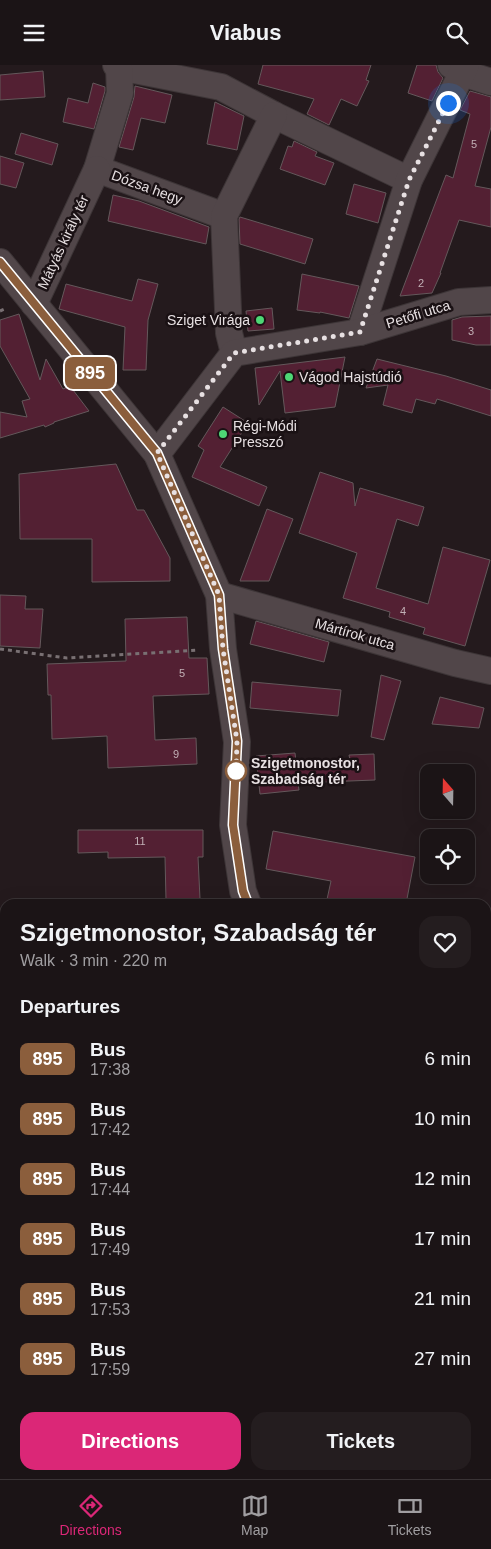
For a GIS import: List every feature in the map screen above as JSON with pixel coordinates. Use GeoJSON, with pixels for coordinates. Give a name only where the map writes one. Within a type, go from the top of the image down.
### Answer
{"type":"FeatureCollection","features":[{"type":"Feature","properties":{"kind":"street","name":"Dózsa hegy"},"geometry":{"type":"LineString","coordinates":[[224,216],[97,169],[120,93],[118,66],[222,87],[274,115],[409,180]]}},
{"type":"Feature","properties":{"kind":"street"},"geometry":{"type":"LineString","coordinates":[[360,332],[409,180],[460,68],[491,82]]}},
{"type":"Feature","properties":{"kind":"street"},"geometry":{"type":"LineString","coordinates":[[157,453],[234,353],[229,333],[224,216],[274,115]]}},
{"type":"Feature","properties":{"kind":"street","name":"Mátyás király tér"},"geometry":{"type":"LineString","coordinates":[[97,169],[34,304],[157,453],[219,595],[223,649],[237,741],[233,825],[243,891],[246,899]]}},
{"type":"Feature","properties":{"kind":"street"},"geometry":{"type":"LineString","coordinates":[[0,262],[34,304]]}},
{"type":"Feature","properties":{"kind":"street","name":"Petőfi utca"},"geometry":{"type":"LineString","coordinates":[[234,353],[360,332],[459,302],[491,300]]}},
{"type":"Feature","properties":{"kind":"street","name":"Mártírok utca"},"geometry":{"type":"LineString","coordinates":[[219,595],[455,663],[491,671]]}},
{"type":"Feature","properties":{"kind":"path"},"geometry":{"type":"LineString","coordinates":[[0,649],[67,658],[223,649]]}},
{"type":"Feature","properties":{"kind":"building"},"geometry":{"type":"Polygon","coordinates":[[[263,65],[371,65],[366,80],[369,81],[357,106],[341,99],[329,125],[307,114],[314,99],[258,84],[263,65]]]}},
{"type":"Feature","properties":{"kind":"building"},"geometry":{"type":"Polygon","coordinates":[[[417,65],[436,65],[438,72],[443,78],[432,101],[408,93],[417,65]]]}},
{"type":"Feature","properties":{"kind":"building"},"geometry":{"type":"Polygon","coordinates":[[[43,71],[45,97],[0,100],[0,75],[43,71]]]}},
{"type":"Feature","properties":{"kind":"building"},"geometry":{"type":"Polygon","coordinates":[[[93,83],[105,87],[94,129],[63,122],[68,98],[88,103],[93,83]]]}},
{"type":"Feature","properties":{"kind":"building"},"geometry":{"type":"Polygon","coordinates":[[[135,86],[172,95],[165,123],[141,118],[133,150],[119,147],[134,97],[135,86]]]}},
{"type":"Feature","properties":{"kind":"building"},"geometry":{"type":"Polygon","coordinates":[[[470,91],[491,97],[491,127],[475,186],[491,189],[491,227],[459,220],[441,273],[432,293],[400,296],[446,175],[453,178],[470,114],[460,110],[470,91]]]}},
{"type":"Feature","properties":{"kind":"building"},"geometry":{"type":"Polygon","coordinates":[[[215,102],[244,116],[237,150],[207,144],[215,102]]]}},
{"type":"Feature","properties":{"kind":"building"},"geometry":{"type":"Polygon","coordinates":[[[21,133],[58,144],[52,165],[15,154],[21,133]]]}},
{"type":"Feature","properties":{"kind":"building"},"geometry":{"type":"Polygon","coordinates":[[[294,141],[317,152],[315,156],[334,163],[325,185],[280,169],[288,146],[292,147],[294,141]]]}},
{"type":"Feature","properties":{"kind":"building"},"geometry":{"type":"Polygon","coordinates":[[[0,156],[24,163],[16,188],[0,184],[0,156]]]}},
{"type":"Feature","properties":{"kind":"building"},"geometry":{"type":"Polygon","coordinates":[[[354,184],[386,193],[378,223],[346,214],[354,184]]]}},
{"type":"Feature","properties":{"kind":"building"},"geometry":{"type":"Polygon","coordinates":[[[113,195],[139,201],[209,227],[206,244],[108,221],[113,195]]]}},
{"type":"Feature","properties":{"kind":"building"},"geometry":{"type":"Polygon","coordinates":[[[240,217],[313,239],[305,264],[240,244],[240,217]]]}},
{"type":"Feature","properties":{"kind":"building"},"geometry":{"type":"Polygon","coordinates":[[[302,274],[359,286],[349,318],[320,312],[297,310],[302,274]]]}},
{"type":"Feature","properties":{"kind":"building"},"geometry":{"type":"Polygon","coordinates":[[[138,279],[158,284],[148,320],[146,370],[123,370],[125,327],[59,309],[66,284],[132,301],[138,279]]]}},
{"type":"Feature","properties":{"kind":"building","name":"Sziget Virága"},"geometry":{"type":"Polygon","coordinates":[[[272,308],[274,329],[248,331],[246,311],[272,308]]]}},
{"type":"Feature","properties":{"kind":"building"},"geometry":{"type":"Polygon","coordinates":[[[19,314],[40,380],[46,359],[63,389],[70,386],[89,411],[54,422],[45,427],[44,425],[0,438],[0,412],[27,417],[22,401],[30,399],[0,346],[0,320],[19,314]]]}},
{"type":"Feature","properties":{"kind":"building"},"geometry":{"type":"Polygon","coordinates":[[[491,316],[491,345],[476,345],[452,340],[452,320],[462,317],[491,316]]]}},
{"type":"Feature","properties":{"kind":"building"},"geometry":{"type":"Polygon","coordinates":[[[345,357],[335,407],[285,413],[280,371],[259,405],[255,368],[345,357]]]}},
{"type":"Feature","properties":{"kind":"building"},"geometry":{"type":"Polygon","coordinates":[[[377,359],[446,376],[491,390],[491,416],[437,399],[435,404],[416,399],[412,413],[383,405],[388,385],[366,388],[377,359]]]}},
{"type":"Feature","properties":{"kind":"building"},"geometry":{"type":"Polygon","coordinates":[[[223,407],[248,423],[220,467],[267,487],[259,506],[192,477],[204,450],[198,446],[223,407]]]}},
{"type":"Feature","properties":{"kind":"building"},"geometry":{"type":"Polygon","coordinates":[[[116,464],[137,510],[144,510],[170,558],[170,581],[92,582],[92,539],[20,539],[19,474],[116,464]]]}},
{"type":"Feature","properties":{"kind":"building"},"geometry":{"type":"Polygon","coordinates":[[[320,472],[353,483],[355,506],[360,488],[424,507],[418,526],[397,519],[376,588],[428,604],[443,547],[490,560],[465,646],[423,634],[425,628],[389,617],[390,612],[343,598],[357,553],[299,533],[320,472]]]}},
{"type":"Feature","properties":{"kind":"building"},"geometry":{"type":"Polygon","coordinates":[[[267,509],[293,519],[269,581],[240,581],[267,509]]]}},
{"type":"Feature","properties":{"kind":"building"},"geometry":{"type":"Polygon","coordinates":[[[0,595],[26,596],[25,609],[43,609],[40,648],[0,646],[0,595]]]}},
{"type":"Feature","properties":{"kind":"building"},"geometry":{"type":"Polygon","coordinates":[[[187,617],[189,658],[207,658],[209,694],[153,696],[155,740],[196,738],[197,764],[108,768],[107,736],[52,739],[51,695],[48,695],[47,664],[126,661],[125,619],[187,617]]]}},
{"type":"Feature","properties":{"kind":"building"},"geometry":{"type":"Polygon","coordinates":[[[256,621],[329,642],[324,662],[250,644],[256,621]]]}},
{"type":"Feature","properties":{"kind":"building"},"geometry":{"type":"Polygon","coordinates":[[[381,675],[401,681],[384,740],[371,737],[381,675]]]}},
{"type":"Feature","properties":{"kind":"building"},"geometry":{"type":"Polygon","coordinates":[[[252,682],[341,690],[338,716],[250,708],[252,682]]]}},
{"type":"Feature","properties":{"kind":"building"},"geometry":{"type":"Polygon","coordinates":[[[440,697],[484,708],[479,728],[432,724],[440,697]]]}},
{"type":"Feature","properties":{"kind":"building"},"geometry":{"type":"Polygon","coordinates":[[[295,753],[296,762],[350,760],[349,755],[374,754],[375,780],[298,783],[299,790],[260,794],[256,756],[295,753]]]}},
{"type":"Feature","properties":{"kind":"building"},"geometry":{"type":"Polygon","coordinates":[[[78,830],[203,830],[203,857],[198,857],[200,899],[166,899],[165,857],[108,858],[108,852],[78,853],[78,830]]]}},
{"type":"Feature","properties":{"kind":"building"},"geometry":{"type":"Polygon","coordinates":[[[273,831],[415,857],[407,899],[327,899],[331,881],[266,869],[273,831]]]}},
{"type":"Feature","properties":{"kind":"bus line","name":"895"},"geometry":{"type":"LineString","coordinates":[[0,262],[157,453],[219,595],[223,649],[237,741],[233,825],[243,891],[246,899]]}},
{"type":"Feature","properties":{"kind":"place","name":"Sziget Virága"},"geometry":{"type":"Point","coordinates":[260,320]}},
{"type":"Feature","properties":{"kind":"place","name":"Vágod Hajstúdió"},"geometry":{"type":"Point","coordinates":[289,377]}},
{"type":"Feature","properties":{"kind":"place","name":"Régi-Módi Presszó"},"geometry":{"type":"Point","coordinates":[223,434]}},
{"type":"Feature","properties":{"kind":"place","name":"Szigetmonostor, Szabadság tér"},"geometry":{"type":"Point","coordinates":[236,771]}},
{"type":"Feature","properties":{"kind":"route"},"geometry":{"type":"LineString","coordinates":[[236,771],[236,775],[237,741],[223,649],[219,595],[157,453],[234,353],[360,332],[409,180],[448,103]]}}]}
